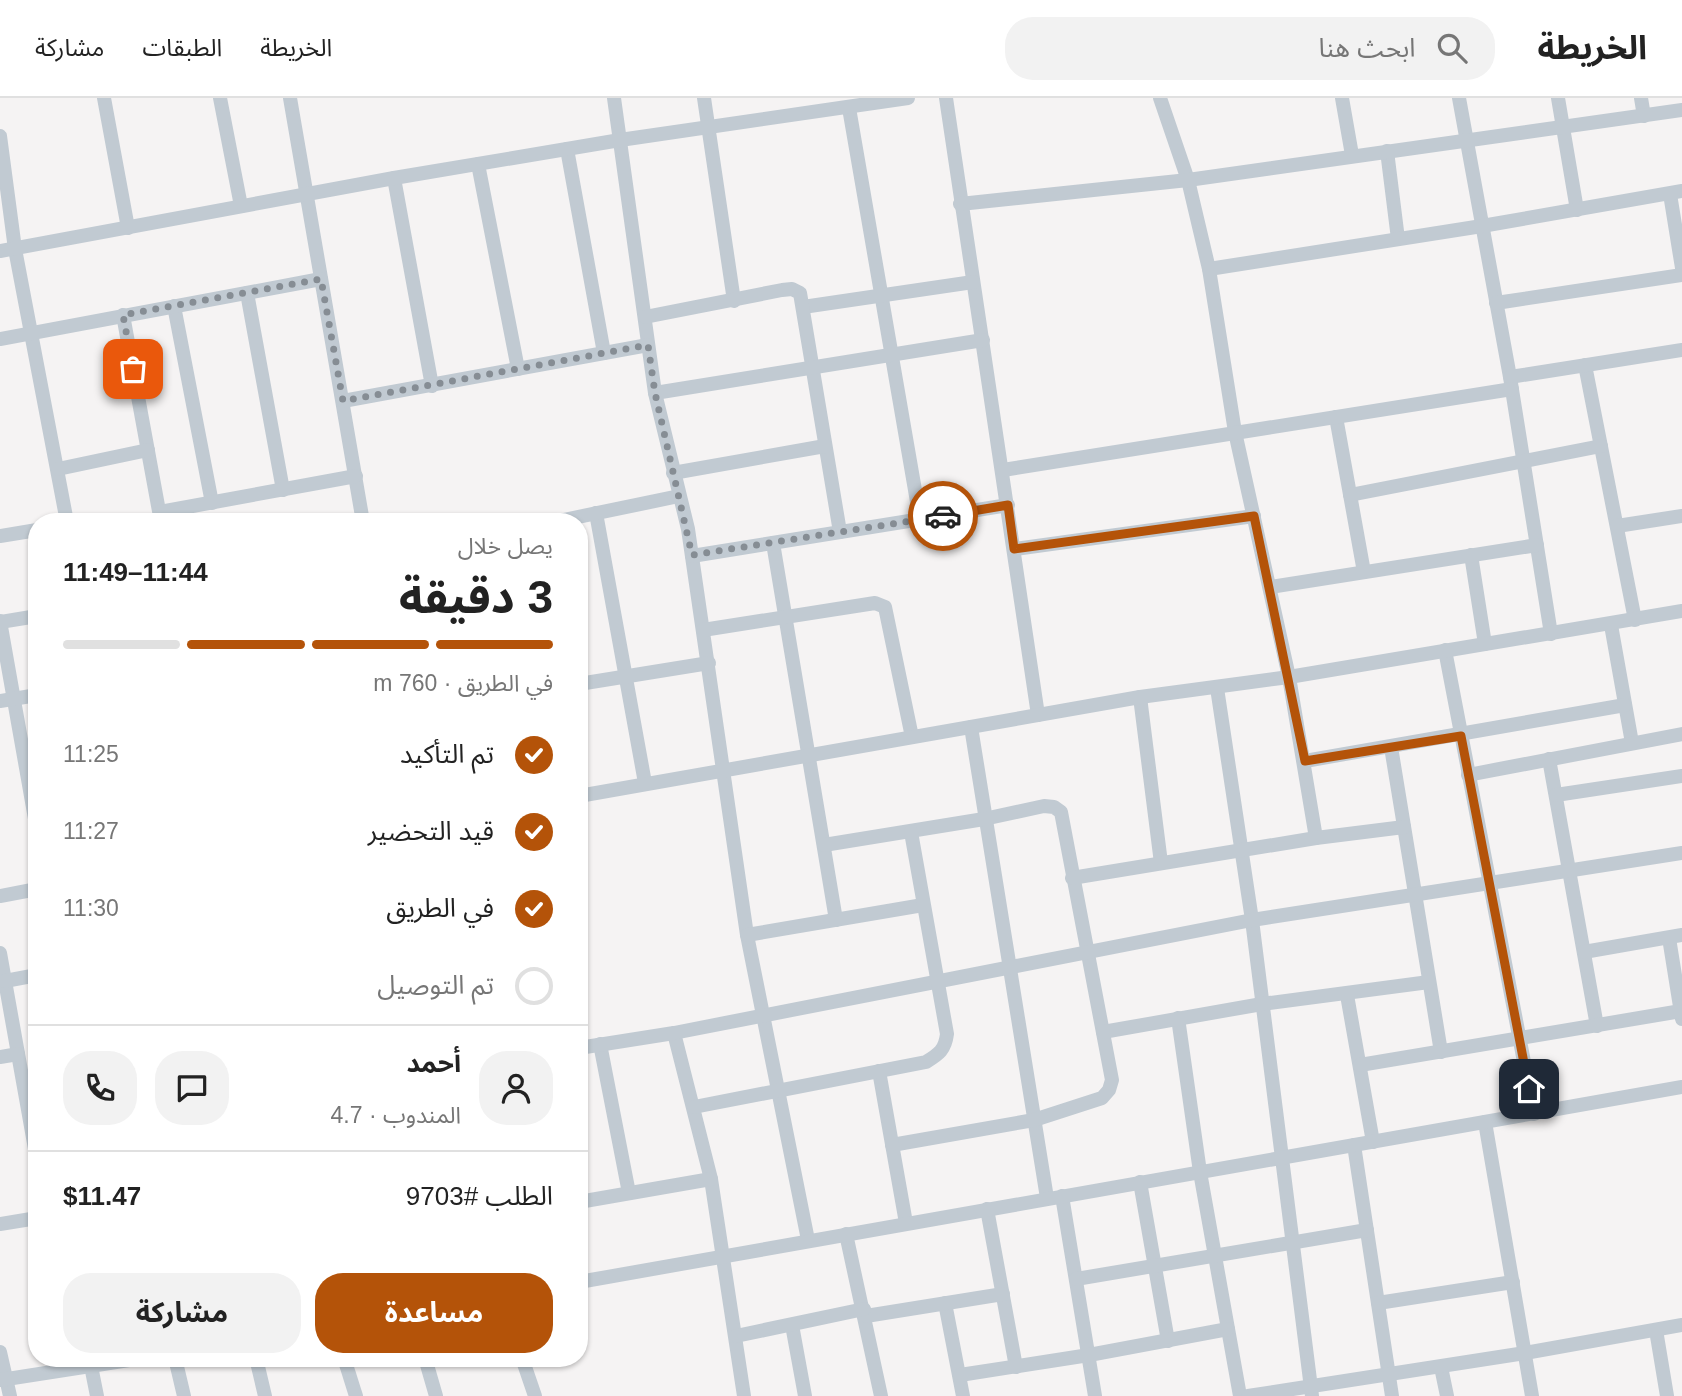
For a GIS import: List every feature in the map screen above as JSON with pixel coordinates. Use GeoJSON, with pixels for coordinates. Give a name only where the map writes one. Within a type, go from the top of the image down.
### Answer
{"type":"FeatureCollection","features":[{"type":"Feature","properties":{"kind":"street"},"geometry":{"type":"LineString","coordinates":[[220,98],[241,206]]}},
{"type":"Feature","properties":{"kind":"street"},"geometry":{"type":"LineString","coordinates":[[290,98],[362,513]]}},
{"type":"Feature","properties":{"kind":"street"},"geometry":{"type":"LineString","coordinates":[[614,98],[655,393],[692,555],[747,935],[808,1240]]}},
{"type":"Feature","properties":{"kind":"street"},"geometry":{"type":"LineString","coordinates":[[704,98],[734,301]]}},
{"type":"Feature","properties":{"kind":"street"},"geometry":{"type":"LineString","coordinates":[[7,250],[394,178],[620,140],[849,108],[870,101],[908,98]]}},
{"type":"Feature","properties":{"kind":"street"},"geometry":{"type":"LineString","coordinates":[[946,98],[1038,715]]}},
{"type":"Feature","properties":{"kind":"street"},"geometry":{"type":"LineString","coordinates":[[1160,98],[1188,180],[1209,269],[1235,432],[1289,677],[1316,838]]}},
{"type":"Feature","properties":{"kind":"street"},"geometry":{"type":"LineString","coordinates":[[1342,98],[1352,155]]}},
{"type":"Feature","properties":{"kind":"street"},"geometry":{"type":"LineString","coordinates":[[1459,98],[1511,383],[1551,634]]}},
{"type":"Feature","properties":{"kind":"street"},"geometry":{"type":"LineString","coordinates":[[1558,98],[1577,210]]}},
{"type":"Feature","properties":{"kind":"street"},"geometry":{"type":"LineString","coordinates":[[1641,98],[1644,116]]}},
{"type":"Feature","properties":{"kind":"street"},"geometry":{"type":"LineString","coordinates":[[109,99],[128,228]]}},
{"type":"Feature","properties":{"kind":"street"},"geometry":{"type":"LineString","coordinates":[[849,108],[894,355],[920,519]]}},
{"type":"Feature","properties":{"kind":"street"},"geometry":{"type":"LineString","coordinates":[[960,204],[1188,180],[1682,110]]}},
{"type":"Feature","properties":{"kind":"street"},"geometry":{"type":"LineString","coordinates":[[0,136],[7,250],[31,333],[66,513]]}},
{"type":"Feature","properties":{"kind":"street"},"geometry":{"type":"LineString","coordinates":[[567,149],[604,353]]}},
{"type":"Feature","properties":{"kind":"street"},"geometry":{"type":"LineString","coordinates":[[1387,151],[1398,239]]}},
{"type":"Feature","properties":{"kind":"street"},"geometry":{"type":"LineString","coordinates":[[478,164],[518,369]]}},
{"type":"Feature","properties":{"kind":"street"},"geometry":{"type":"LineString","coordinates":[[394,178],[432,386]]}},
{"type":"Feature","properties":{"kind":"street"},"geometry":{"type":"LineString","coordinates":[[1209,269],[1676,192],[1682,268]]}},
{"type":"Feature","properties":{"kind":"street"},"geometry":{"type":"LineString","coordinates":[[1496,303],[1682,275]]}},
{"type":"Feature","properties":{"kind":"street"},"geometry":{"type":"LineString","coordinates":[[0,339],[321,279]]}},
{"type":"Feature","properties":{"kind":"street"},"geometry":{"type":"LineString","coordinates":[[803,307],[973,282]]}},
{"type":"Feature","properties":{"kind":"street"},"geometry":{"type":"LineString","coordinates":[[645,317],[792,289],[800,293],[840,532]]}},
{"type":"Feature","properties":{"kind":"street"},"geometry":{"type":"LineString","coordinates":[[247,293],[283,490]]}},
{"type":"Feature","properties":{"kind":"street"},"geometry":{"type":"LineString","coordinates":[[174,306],[212,503]]}},
{"type":"Feature","properties":{"kind":"street"},"geometry":{"type":"LineString","coordinates":[[123,315],[160,513]]}},
{"type":"Feature","properties":{"kind":"street"},"geometry":{"type":"LineString","coordinates":[[655,393],[983,340]]}},
{"type":"Feature","properties":{"kind":"street"},"geometry":{"type":"LineString","coordinates":[[343,401],[648,345]]}},
{"type":"Feature","properties":{"kind":"street"},"geometry":{"type":"LineString","coordinates":[[1003,470],[1336,416],[1511,383],[1585,365],[1682,350]]}},
{"type":"Feature","properties":{"kind":"street"},"geometry":{"type":"LineString","coordinates":[[1585,365],[1635,620]]}},
{"type":"Feature","properties":{"kind":"street"},"geometry":{"type":"LineString","coordinates":[[1336,416],[1364,572]]}},
{"type":"Feature","properties":{"kind":"street"},"geometry":{"type":"LineString","coordinates":[[673,473],[825,446]]}},
{"type":"Feature","properties":{"kind":"street"},"geometry":{"type":"LineString","coordinates":[[1350,495],[1601,446]]}},
{"type":"Feature","properties":{"kind":"street"},"geometry":{"type":"LineString","coordinates":[[58,469],[148,450]]}},
{"type":"Feature","properties":{"kind":"street"},"geometry":{"type":"LineString","coordinates":[[176,513],[212,503],[356,476]]}},
{"type":"Feature","properties":{"kind":"street"},"geometry":{"type":"LineString","coordinates":[[588,515],[679,496]]}},
{"type":"Feature","properties":{"kind":"street"},"geometry":{"type":"LineString","coordinates":[[692,555],[1008,505]]}},
{"type":"Feature","properties":{"kind":"street"},"geometry":{"type":"LineString","coordinates":[[596,513],[645,783]]}},
{"type":"Feature","properties":{"kind":"street"},"geometry":{"type":"LineString","coordinates":[[1014,549],[1254,516]]}},
{"type":"Feature","properties":{"kind":"street"},"geometry":{"type":"LineString","coordinates":[[1617,526],[1682,516]]}},
{"type":"Feature","properties":{"kind":"street"},"geometry":{"type":"LineString","coordinates":[[0,536],[28,531]]}},
{"type":"Feature","properties":{"kind":"street"},"geometry":{"type":"LineString","coordinates":[[773,543],[811,755],[836,920]]}},
{"type":"Feature","properties":{"kind":"street"},"geometry":{"type":"LineString","coordinates":[[1270,587],[1537,545]]}},
{"type":"Feature","properties":{"kind":"street"},"geometry":{"type":"LineString","coordinates":[[1471,555],[1485,644]]}},
{"type":"Feature","properties":{"kind":"street"},"geometry":{"type":"LineString","coordinates":[[703,630],[875,603],[885,607],[912,737]]}},
{"type":"Feature","properties":{"kind":"street"},"geometry":{"type":"LineString","coordinates":[[588,794],[1140,697],[1289,677],[1682,611]]}},
{"type":"Feature","properties":{"kind":"street"},"geometry":{"type":"LineString","coordinates":[[28,617],[0,622],[7,700],[28,747]]}},
{"type":"Feature","properties":{"kind":"street"},"geometry":{"type":"LineString","coordinates":[[1611,625],[1632,743]]}},
{"type":"Feature","properties":{"kind":"street"},"geometry":{"type":"LineString","coordinates":[[1445,650],[1534,1114]]}},
{"type":"Feature","properties":{"kind":"street"},"geometry":{"type":"LineString","coordinates":[[588,682],[709,663]]}},
{"type":"Feature","properties":{"kind":"street"},"geometry":{"type":"LineString","coordinates":[[1217,688],[1252,920],[1290,1243],[1311,1391]]}},
{"type":"Feature","properties":{"kind":"street"},"geometry":{"type":"LineString","coordinates":[[7,700],[28,696]]}},
{"type":"Feature","properties":{"kind":"street"},"geometry":{"type":"LineString","coordinates":[[1140,697],[1161,863]]}},
{"type":"Feature","properties":{"kind":"street"},"geometry":{"type":"LineString","coordinates":[[1305,761],[1461,736],[1625,705]]}},
{"type":"Feature","properties":{"kind":"street"},"geometry":{"type":"LineString","coordinates":[[971,727],[1034,1120],[1076,1279],[1096,1396]]}},
{"type":"Feature","properties":{"kind":"street"},"geometry":{"type":"LineString","coordinates":[[1468,775],[1682,734]]}},
{"type":"Feature","properties":{"kind":"street"},"geometry":{"type":"LineString","coordinates":[[1391,747],[1441,1052]]}},
{"type":"Feature","properties":{"kind":"street"},"geometry":{"type":"LineString","coordinates":[[1549,759],[1572,872],[1597,1026]]}},
{"type":"Feature","properties":{"kind":"street"},"geometry":{"type":"LineString","coordinates":[[1556,795],[1682,776]]}},
{"type":"Feature","properties":{"kind":"street"},"geometry":{"type":"LineString","coordinates":[[824,845],[911,832],[1044,806],[1054,807],[1060,812],[1112,1080],[1109,1090],[1102,1098],[1034,1120],[892,1145]]}},
{"type":"Feature","properties":{"kind":"street"},"geometry":{"type":"LineString","coordinates":[[1072,878],[1316,838],[1404,827]]}},
{"type":"Feature","properties":{"kind":"street"},"geometry":{"type":"LineString","coordinates":[[694,1107],[926,1062],[946,1046],[947,1034],[911,832]]}},
{"type":"Feature","properties":{"kind":"street"},"geometry":{"type":"LineString","coordinates":[[588,1046],[674,1033],[1252,920],[1489,886],[1682,853]]}},
{"type":"Feature","properties":{"kind":"street"},"geometry":{"type":"LineString","coordinates":[[0,896],[28,891]]}},
{"type":"Feature","properties":{"kind":"street"},"geometry":{"type":"LineString","coordinates":[[747,935],[923,905]]}},
{"type":"Feature","properties":{"kind":"street"},"geometry":{"type":"LineString","coordinates":[[1360,1065],[1597,1026],[1681,1016],[1676,936],[1584,952]]}},
{"type":"Feature","properties":{"kind":"street"},"geometry":{"type":"LineString","coordinates":[[0,953],[28,1100]]}},
{"type":"Feature","properties":{"kind":"street"},"geometry":{"type":"LineString","coordinates":[[5,981],[28,977]]}},
{"type":"Feature","properties":{"kind":"street"},"geometry":{"type":"LineString","coordinates":[[1103,1032],[1262,1004],[1347,995],[1429,982]]}},
{"type":"Feature","properties":{"kind":"street"},"geometry":{"type":"LineString","coordinates":[[1347,995],[1373,1142]]}},
{"type":"Feature","properties":{"kind":"street"},"geometry":{"type":"LineString","coordinates":[[1178,1018],[1199,1172],[1240,1396]]}},
{"type":"Feature","properties":{"kind":"street"},"geometry":{"type":"LineString","coordinates":[[674,1033],[711,1179],[744,1396]]}},
{"type":"Feature","properties":{"kind":"street"},"geometry":{"type":"LineString","coordinates":[[600,1044],[629,1193]]}},
{"type":"Feature","properties":{"kind":"street"},"geometry":{"type":"LineString","coordinates":[[0,1057],[18,1054]]}},
{"type":"Feature","properties":{"kind":"street"},"geometry":{"type":"LineString","coordinates":[[879,1071],[906,1223]]}},
{"type":"Feature","properties":{"kind":"street"},"geometry":{"type":"LineString","coordinates":[[588,1280],[1682,1087]]}},
{"type":"Feature","properties":{"kind":"street"},"geometry":{"type":"LineString","coordinates":[[1485,1122],[1532,1396]]}},
{"type":"Feature","properties":{"kind":"street"},"geometry":{"type":"LineString","coordinates":[[1354,1146],[1392,1396]]}},
{"type":"Feature","properties":{"kind":"street"},"geometry":{"type":"LineString","coordinates":[[588,1200],[711,1179]]}},
{"type":"Feature","properties":{"kind":"street"},"geometry":{"type":"LineString","coordinates":[[1140,1182],[1168,1341]]}},
{"type":"Feature","properties":{"kind":"street"},"geometry":{"type":"LineString","coordinates":[[987,1209],[1016,1367]]}},
{"type":"Feature","properties":{"kind":"street"},"geometry":{"type":"LineString","coordinates":[[0,1224],[28,1219]]}},
{"type":"Feature","properties":{"kind":"street"},"geometry":{"type":"LineString","coordinates":[[1076,1279],[1367,1230]]}},
{"type":"Feature","properties":{"kind":"street"},"geometry":{"type":"LineString","coordinates":[[846,1234],[881,1396]]}},
{"type":"Feature","properties":{"kind":"street"},"geometry":{"type":"LineString","coordinates":[[1378,1303],[1513,1282]]}},
{"type":"Feature","properties":{"kind":"street"},"geometry":{"type":"LineString","coordinates":[[736,1336],[865,1313],[1003,1294]]}},
{"type":"Feature","properties":{"kind":"street"},"geometry":{"type":"LineString","coordinates":[[945,1303],[963,1396]]}},
{"type":"Feature","properties":{"kind":"street"},"geometry":{"type":"LineString","coordinates":[[792,1325],[805,1396]]}},
{"type":"Feature","properties":{"kind":"street"},"geometry":{"type":"LineString","coordinates":[[1248,1396],[1311,1391],[1389,1374],[1682,1325]]}},
{"type":"Feature","properties":{"kind":"street"},"geometry":{"type":"LineString","coordinates":[[960,1375],[1089,1355],[1228,1329]]}},
{"type":"Feature","properties":{"kind":"street"},"geometry":{"type":"LineString","coordinates":[[1656,1329],[1667,1396]]}},
{"type":"Feature","properties":{"kind":"street"},"geometry":{"type":"LineString","coordinates":[[0,1352],[3,1380],[10,1396]]}},
{"type":"Feature","properties":{"kind":"street"},"geometry":{"type":"LineString","coordinates":[[3,1380],[57,1367]]}},
{"type":"Feature","properties":{"kind":"street"},"geometry":{"type":"LineString","coordinates":[[91,1367],[97,1396]]}},
{"type":"Feature","properties":{"kind":"street"},"geometry":{"type":"LineString","coordinates":[[176,1367],[184,1396]]}},
{"type":"Feature","properties":{"kind":"street"},"geometry":{"type":"LineString","coordinates":[[258,1367],[265,1396]]}},
{"type":"Feature","properties":{"kind":"street"},"geometry":{"type":"LineString","coordinates":[[347,1367],[356,1396]]}},
{"type":"Feature","properties":{"kind":"street"},"geometry":{"type":"LineString","coordinates":[[428,1367],[436,1396]]}},
{"type":"Feature","properties":{"kind":"street"},"geometry":{"type":"LineString","coordinates":[[525,1367],[535,1396]]}},
{"type":"Feature","properties":{"kind":"street"},"geometry":{"type":"LineString","coordinates":[[1441,1367],[1447,1396]]}},
{"type":"Feature","properties":{"kind":"way so far"},"geometry":{"type":"LineString","coordinates":[[133,369],[123,315],[321,279],[343,401],[648,345],[655,393],[692,555],[943,516]]}},
{"type":"Feature","properties":{"kind":"route"},"geometry":{"type":"LineString","coordinates":[[943,516],[1008,505],[1014,549],[1254,516],[1305,761],[1461,736],[1529,1089]]}}]}
